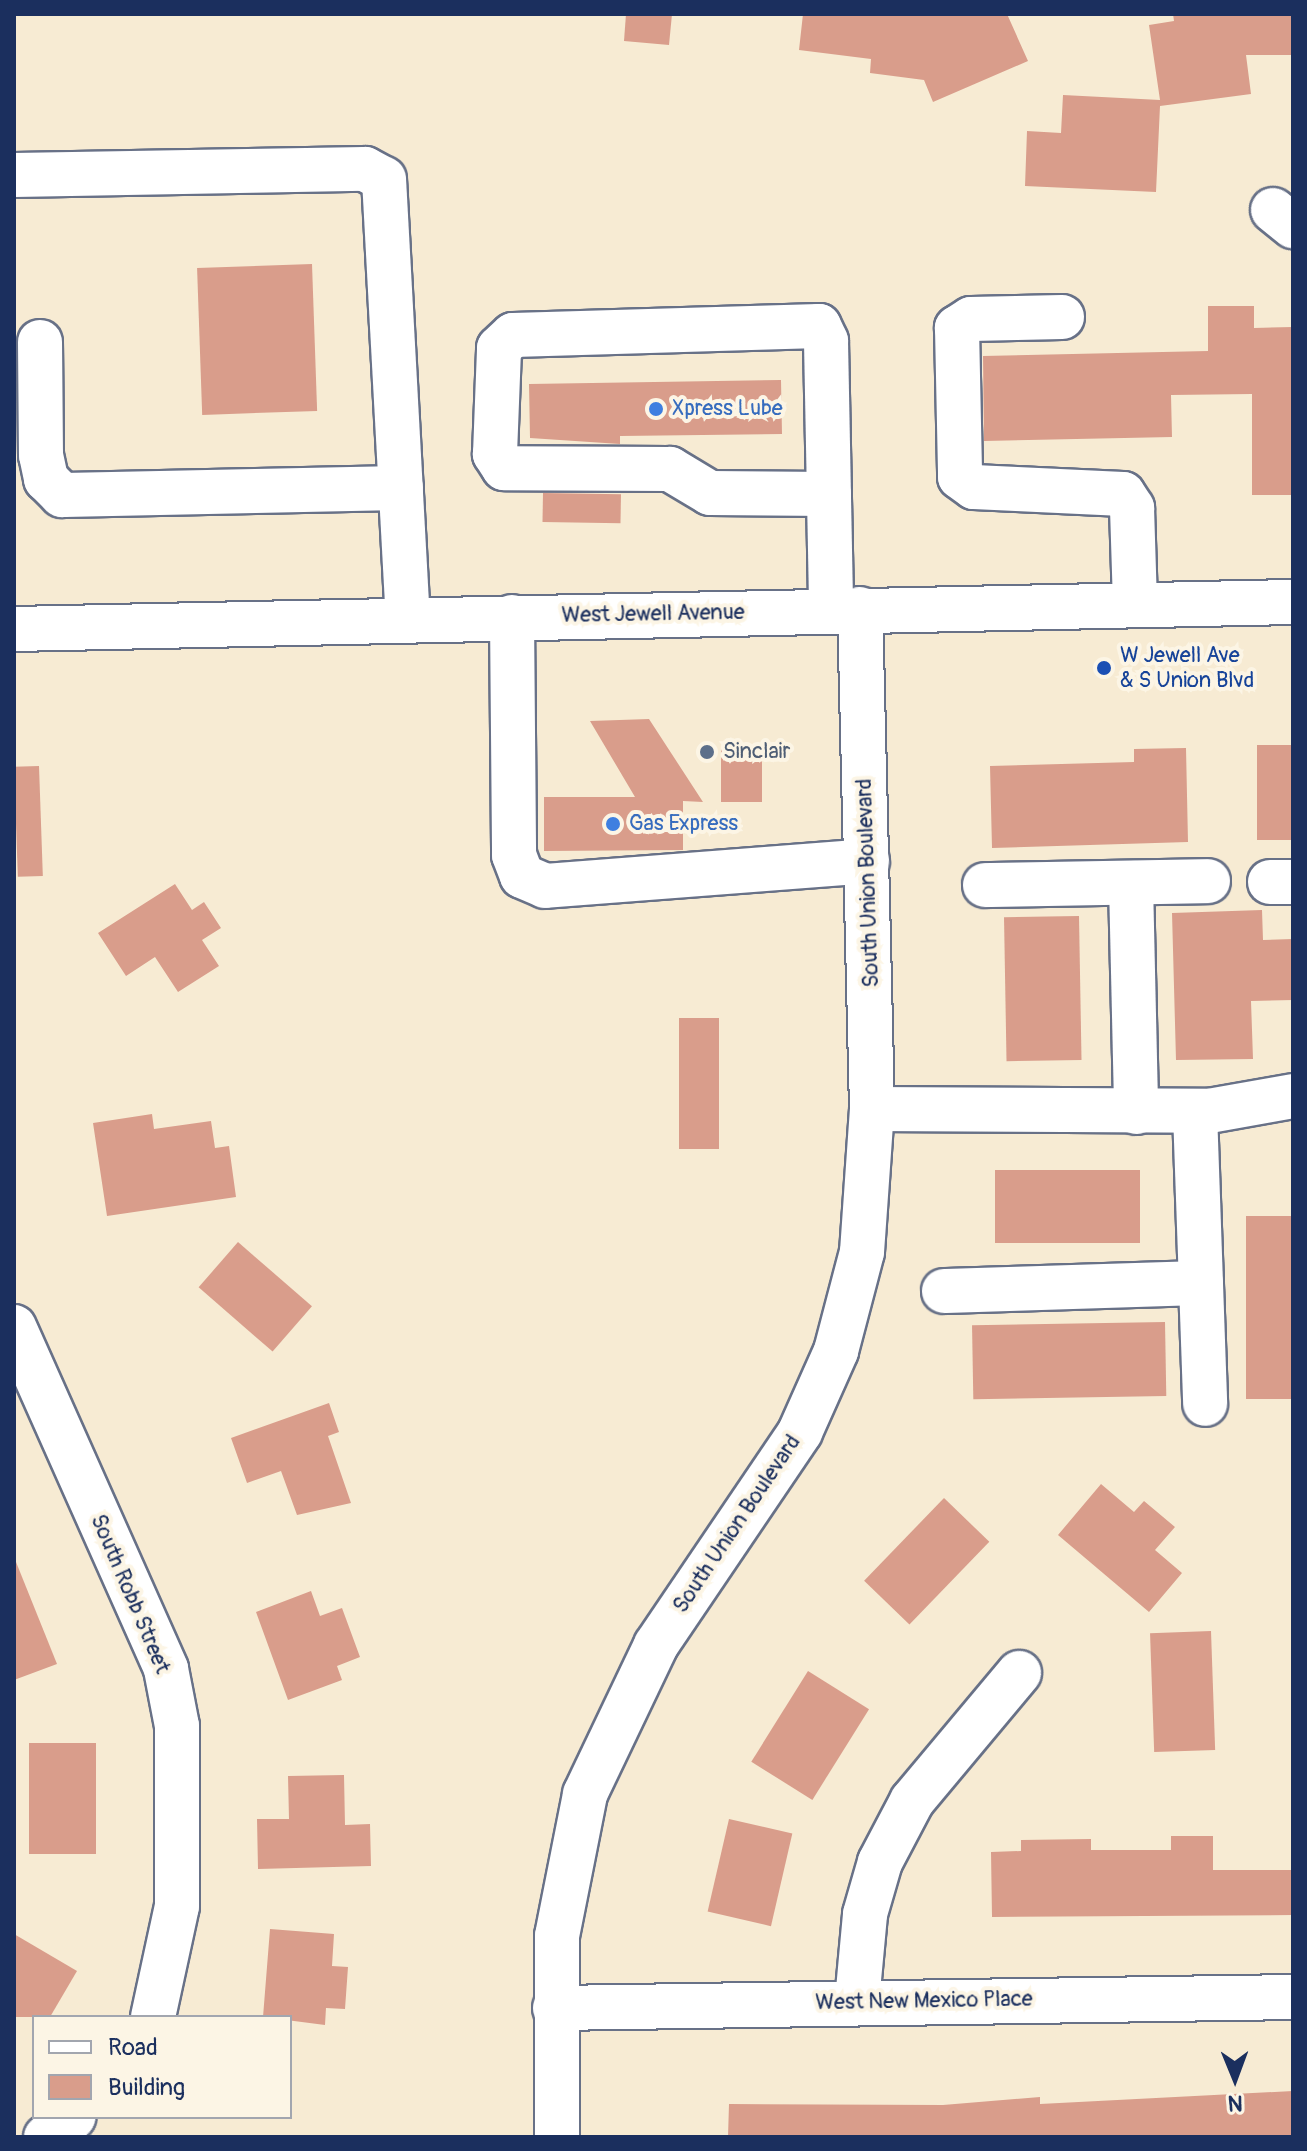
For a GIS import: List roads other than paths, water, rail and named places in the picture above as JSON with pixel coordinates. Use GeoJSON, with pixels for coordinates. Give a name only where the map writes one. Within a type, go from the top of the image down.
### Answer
{"type":"FeatureCollection","features":[{"type":"Feature","properties":{"kind":"main road"},"geometry":{"type":"LineString","coordinates":[[14,175],[365,169],[384,179],[408,619]]}},
{"type":"Feature","properties":{"kind":"main road"},"geometry":{"type":"LineString","coordinates":[[1062,317],[971,319],[957,328],[960,477],[974,487],[1123,494],[1132,508],[1135,604]]}},
{"type":"Feature","properties":{"kind":"main road","name":"South Union Boulevard"},"geometry":{"type":"LineString","coordinates":[[557,2137],[555,2008],[564,1874],[604,1743],[656,1645],[800,1432],[836,1351],[862,1252],[872,1109],[867,861],[846,610],[829,494],[826,341],[819,326],[513,335],[499,348],[495,454],[504,468],[670,469],[710,493],[829,494]]}},
{"type":"Feature","properties":{"kind":"main road"},"geometry":{"type":"LineString","coordinates":[[40,342],[41,455],[46,479],[62,495],[401,488]]}},
{"type":"Feature","properties":{"kind":"main road","name":"West Jewell Avenue"},"geometry":{"type":"LineString","coordinates":[[14,629],[1293,602]]}},
{"type":"Feature","properties":{"kind":"main road"},"geometry":{"type":"LineString","coordinates":[[512,617],[514,855],[522,876],[545,886],[867,861]]}},
{"type":"Feature","properties":{"kind":"main road"},"geometry":{"type":"LineString","coordinates":[[985,885],[1208,881]]}},
{"type":"Feature","properties":{"kind":"main road"},"geometry":{"type":"LineString","coordinates":[[1131,883],[1136,1112]]}},
{"type":"Feature","properties":{"kind":"main road"},"geometry":{"type":"LineString","coordinates":[[872,1109],[1195,1112],[1293,1096]]}},
{"type":"Feature","properties":{"kind":"main road"},"geometry":{"type":"LineString","coordinates":[[1195,1112],[1205,1404]]}},
{"type":"Feature","properties":{"kind":"main road"},"geometry":{"type":"LineString","coordinates":[[944,1291],[1201,1283]]}},
{"type":"Feature","properties":{"kind":"main road","name":"South Robb Street"},"geometry":{"type":"LineString","coordinates":[[14,1327],[166,1669],[177,1726],[177,1906],[153,2015]]}},
{"type":"Feature","properties":{"kind":"main road"},"geometry":{"type":"LineString","coordinates":[[857,2001],[865,1914],[894,1834],[956,1743],[1019,1673]]}},
{"type":"Feature","properties":{"kind":"main road","name":"West New Mexico Place"},"geometry":{"type":"LineString","coordinates":[[555,2008],[857,2001],[1293,1997]]}},
{"type":"Feature","properties":{"kind":"main road"},"geometry":{"type":"LineString","coordinates":[[46,2137],[71,2119]]}},
{"type":"Feature","properties":{"kind":"place","name":"Xpress Lube"},"geometry":{"type":"Point","coordinates":[656,409]}},
{"type":"Feature","properties":{"kind":"place","name":"W Jewell Ave & S Union Blvd"},"geometry":{"type":"Point","coordinates":[1104,668]}},
{"type":"Feature","properties":{"kind":"place","name":"Sinclair"},"geometry":{"type":"Point","coordinates":[707,752]}},
{"type":"Feature","properties":{"kind":"place","name":"Gas Express"},"geometry":{"type":"Point","coordinates":[613,824]}}]}
